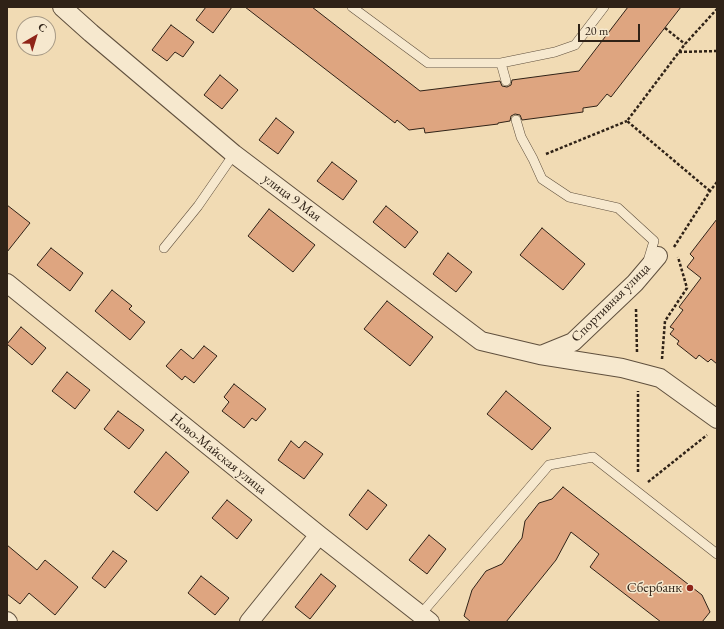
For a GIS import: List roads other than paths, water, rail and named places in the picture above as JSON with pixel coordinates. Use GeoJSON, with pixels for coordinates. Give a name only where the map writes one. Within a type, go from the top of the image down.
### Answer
{"type":"FeatureCollection","features":[{"type":"Feature","properties":{"kind":"street","name":"улица 9 Мая"},"geometry":{"type":"LineString","coordinates":[[62,7],[234,154],[481,341],[540,355],[622,368],[660,378],[714,425]]}},
{"type":"Feature","properties":{"kind":"street","name":"Спортивная улица"},"geometry":{"type":"LineString","coordinates":[[540,355],[573,342],[640,276],[658,256]]}},
{"type":"Feature","properties":{"kind":"street","name":"Ново-Майская улица"},"geometry":{"type":"LineString","coordinates":[[7,284],[426,618]]}},
{"type":"Feature","properties":{"kind":"street"},"geometry":{"type":"LineString","coordinates":[[249,622],[320,535]]}},
{"type":"Feature","properties":{"kind":"lane"},"geometry":{"type":"LineString","coordinates":[[352,7],[428,62],[501,63],[555,52],[575,45],[604,7]]}},
{"type":"Feature","properties":{"kind":"lane"},"geometry":{"type":"LineString","coordinates":[[501,63],[506,81]]}},
{"type":"Feature","properties":{"kind":"lane"},"geometry":{"type":"LineString","coordinates":[[516,120],[521,137],[542,179],[570,197],[618,208],[654,241],[640,276]]}},
{"type":"Feature","properties":{"kind":"lane"},"geometry":{"type":"LineString","coordinates":[[164,248],[198,206],[234,154]]}},
{"type":"Feature","properties":{"kind":"lane"},"geometry":{"type":"LineString","coordinates":[[426,618],[549,465],[593,457],[717,554]]}},
{"type":"Feature","properties":{"kind":"place","name":"Сбербанк"},"geometry":{"type":"Point","coordinates":[690,588]}}]}
